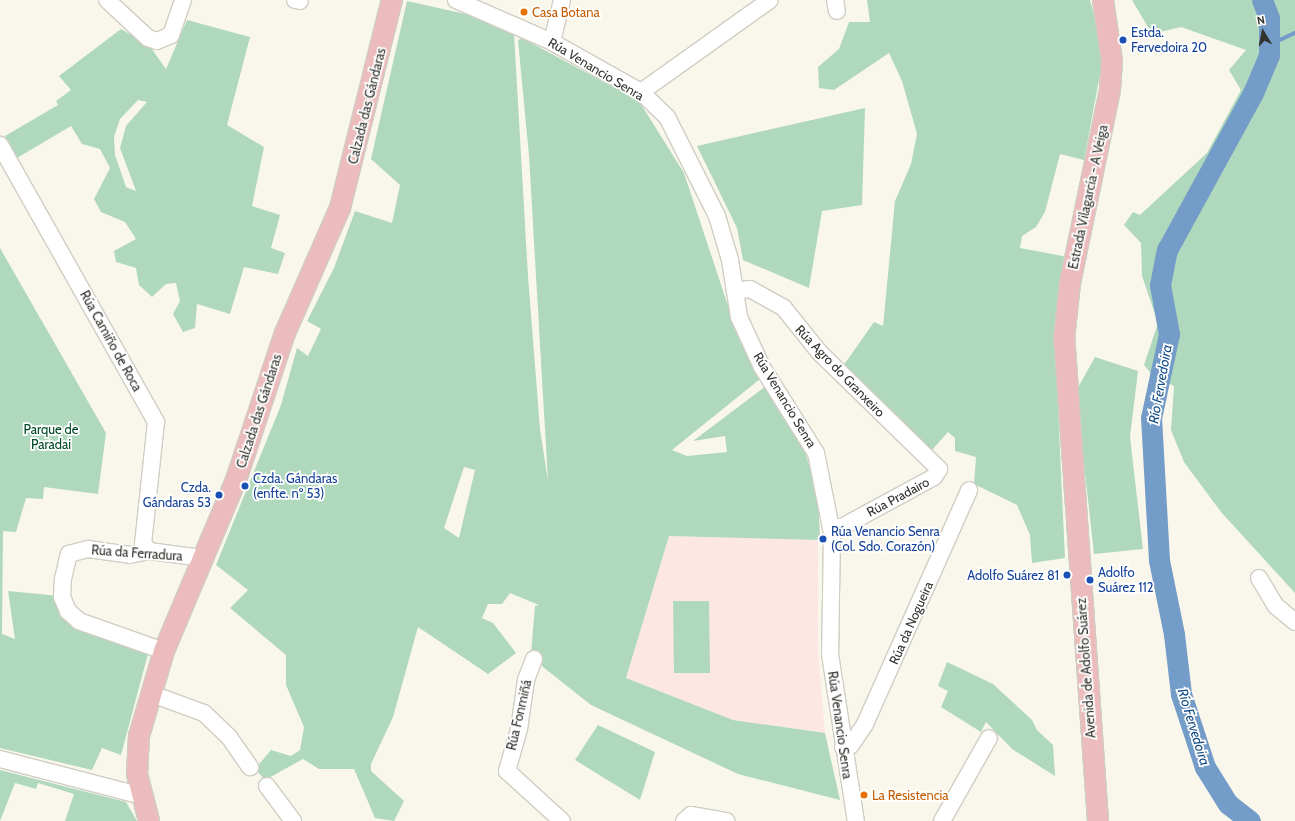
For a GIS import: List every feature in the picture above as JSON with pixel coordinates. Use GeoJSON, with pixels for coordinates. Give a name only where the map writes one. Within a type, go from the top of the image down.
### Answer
{"type":"FeatureCollection","features":[{"type":"Feature","properties":{"kind":"main road","name":"Calzada das Gándaras"},"geometry":{"type":"LineString","coordinates":[[149,821],[137,774],[139,736],[164,651],[237,477],[285,334],[340,208],[392,0]]}},
{"type":"Feature","properties":{"kind":"main road","name":"Estrada Vilagarcía - A Veiga"},"geometry":{"type":"LineString","coordinates":[[1068,395],[1064,339],[1066,305],[1110,89],[1112,62],[1103,0]]}},
{"type":"Feature","properties":{"kind":"main road","name":"Avenida de Adolfo Suárez"},"geometry":{"type":"LineString","coordinates":[[1068,395],[1098,821]]}},
{"type":"Feature","properties":{"kind":"street"},"geometry":{"type":"LineString","coordinates":[[107,0],[148,38],[165,39],[171,35],[183,0]]}},
{"type":"Feature","properties":{"kind":"street","name":"Rúa Venancio Senra"},"geometry":{"type":"LineString","coordinates":[[456,0],[552,42],[641,92],[667,117],[717,216],[735,291],[739,317],[762,367],[816,453],[831,528],[830,654],[843,747],[856,821]]}},
{"type":"Feature","properties":{"kind":"street"},"geometry":{"type":"LineString","coordinates":[[552,42],[562,0]]}},
{"type":"Feature","properties":{"kind":"street"},"geometry":{"type":"LineString","coordinates":[[641,92],[770,0]]}},
{"type":"Feature","properties":{"kind":"street","name":"Rúa Camiño de Roca"},"geometry":{"type":"LineString","coordinates":[[0,145],[156,422],[142,544],[149,551]]}},
{"type":"Feature","properties":{"kind":"street","name":"Rúa Agro do Granxeiro"},"geometry":{"type":"LineString","coordinates":[[735,291],[750,289],[783,307],[819,352],[939,469]]}},
{"type":"Feature","properties":{"kind":"street","name":"Rúa Pradairo"},"geometry":{"type":"LineString","coordinates":[[831,528],[842,526],[934,477],[939,469]]}},
{"type":"Feature","properties":{"kind":"street","name":"Rúa da Nogueira"},"geometry":{"type":"LineString","coordinates":[[843,747],[851,746],[865,724],[969,490]]}},
{"type":"Feature","properties":{"kind":"street","name":"Rúa da Ferradura"},"geometry":{"type":"LineString","coordinates":[[164,651],[79,621],[68,611],[62,597],[69,554],[77,550],[130,555],[149,551],[202,558]]}},
{"type":"Feature","properties":{"kind":"street"},"geometry":{"type":"LineString","coordinates":[[1259,578],[1276,606],[1295,622]]}},
{"type":"Feature","properties":{"kind":"street","name":"Rúa Fonmiñá"},"geometry":{"type":"LineString","coordinates":[[534,659],[526,680],[519,730],[507,771],[562,821]]}},
{"type":"Feature","properties":{"kind":"street"},"geometry":{"type":"LineString","coordinates":[[152,694],[204,713],[229,737],[250,767]]}},
{"type":"Feature","properties":{"kind":"street"},"geometry":{"type":"LineString","coordinates":[[942,821],[989,738]]}},
{"type":"Feature","properties":{"kind":"street"},"geometry":{"type":"LineString","coordinates":[[0,759],[142,796]]}},
{"type":"Feature","properties":{"kind":"street"},"geometry":{"type":"LineString","coordinates":[[267,786],[293,821]]}},
{"type":"Feature","properties":{"kind":"street"},"geometry":{"type":"LineString","coordinates":[[684,821],[690,815],[702,815],[726,821]]}},
{"type":"Feature","properties":{"kind":"shaded area"},"geometry":{"type":"Polygon","coordinates":[[[669,536],[818,540],[818,651],[825,733],[733,720],[626,678],[669,536]]]}},
{"type":"Feature","properties":{"kind":"green space"},"geometry":{"type":"Polygon","coordinates":[[[867,0],[1090,0],[1104,53],[1084,160],[1060,154],[1045,212],[1036,227],[1022,236],[1020,248],[1068,257],[1056,313],[1055,344],[1065,558],[1032,563],[1030,535],[1017,505],[974,484],[976,457],[955,451],[955,438],[948,432],[932,450],[841,369],[874,322],[883,326],[895,201],[911,164],[917,134],[902,81],[889,53],[834,90],[819,88],[818,67],[839,49],[849,22],[870,22],[867,0]]]}},
{"type":"Feature","properties":{"kind":"green space"},"geometry":{"type":"Polygon","coordinates":[[[1132,0],[1295,0],[1295,593],[1221,512],[1184,462],[1171,430],[1174,386],[1153,376],[1144,365],[1158,323],[1142,276],[1141,243],[1124,225],[1133,212],[1140,215],[1207,153],[1241,90],[1229,70],[1246,50],[1181,27],[1152,34],[1132,0]]]}},
{"type":"Feature","properties":{"kind":"green space"},"geometry":{"type":"Polygon","coordinates":[[[407,1],[470,15],[514,34],[528,276],[540,429],[548,481],[529,156],[518,40],[522,38],[639,101],[684,173],[739,339],[760,379],[672,450],[687,456],[727,452],[725,436],[693,441],[766,386],[801,438],[818,495],[820,536],[818,540],[669,536],[626,678],[733,720],[825,733],[840,800],[738,774],[591,705],[543,667],[531,653],[535,606],[539,605],[510,593],[502,604],[488,604],[482,618],[493,623],[516,653],[488,674],[418,627],[393,717],[371,764],[371,771],[404,801],[394,821],[375,818],[354,769],[319,769],[303,759],[265,780],[255,769],[271,750],[291,756],[300,750],[304,727],[286,685],[286,655],[230,608],[248,590],[216,565],[281,405],[297,348],[308,356],[321,329],[307,321],[334,268],[355,211],[392,223],[400,185],[371,159],[407,1]],[[464,467],[444,528],[459,538],[475,470],[464,467]]]}},
{"type":"Feature","properties":{"kind":"green space"},"geometry":{"type":"Polygon","coordinates":[[[187,20],[250,37],[227,125],[264,147],[252,206],[280,215],[271,248],[285,253],[278,274],[244,267],[230,314],[197,304],[195,328],[183,332],[173,314],[180,301],[176,283],[166,284],[152,297],[139,285],[136,268],[116,262],[114,251],[136,239],[125,222],[101,212],[94,199],[110,168],[100,149],[82,144],[71,126],[17,158],[5,136],[58,105],[56,101],[71,90],[59,76],[121,29],[149,45],[166,69],[187,20]],[[138,100],[120,119],[114,137],[115,155],[126,187],[136,191],[120,148],[126,126],[147,102],[138,100]]]}},
{"type":"Feature","properties":{"kind":"green space"},"geometry":{"type":"Polygon","coordinates":[[[865,108],[862,205],[822,211],[809,288],[743,260],[737,228],[697,146],[865,108]]]}},
{"type":"Feature","properties":{"kind":"green space","name":"Parque de Paradai"},"geometry":{"type":"Polygon","coordinates":[[[0,248],[106,433],[98,494],[44,487],[43,499],[26,498],[16,532],[3,531],[2,634],[15,639],[8,591],[60,596],[80,627],[148,654],[121,755],[102,748],[92,770],[0,748],[0,248]]]}},
{"type":"Feature","properties":{"kind":"green space"},"geometry":{"type":"Polygon","coordinates":[[[1095,357],[1138,371],[1130,437],[1143,549],[1094,554],[1076,391],[1095,357]]]}},
{"type":"Feature","properties":{"kind":"green space"},"geometry":{"type":"Polygon","coordinates":[[[673,601],[709,601],[710,673],[674,673],[673,601]]]}},
{"type":"Feature","properties":{"kind":"green space"},"geometry":{"type":"Polygon","coordinates":[[[947,662],[993,684],[1032,720],[1037,730],[1053,745],[1055,776],[1012,749],[986,722],[981,732],[941,707],[948,691],[938,686],[947,662]]]}},
{"type":"Feature","properties":{"kind":"green space"},"geometry":{"type":"Polygon","coordinates":[[[598,725],[655,752],[640,800],[575,760],[598,725]]]}},
{"type":"Feature","properties":{"kind":"green space"},"geometry":{"type":"Polygon","coordinates":[[[0,770],[126,802],[137,821],[65,821],[74,794],[38,783],[36,789],[15,783],[0,821],[0,770]]]}},
{"type":"Feature","properties":{"kind":"waterway","name":"Río Fervedoira"},"geometry":{"type":"LineString","coordinates":[[1250,821],[1228,804],[1205,767],[1181,694],[1174,634],[1159,560],[1151,418],[1169,334],[1160,285],[1167,250],[1253,93],[1269,55],[1269,18],[1262,0]]}},
{"type":"Feature","properties":{"kind":"waterway"},"geometry":{"type":"LineString","coordinates":[[1269,45],[1295,33]]}},
{"type":"Feature","properties":{"kind":"place","name":"Casa Botana"},"geometry":{"type":"Point","coordinates":[524,12]}},
{"type":"Feature","properties":{"kind":"place","name":"Estda. Fervedoira 20"},"geometry":{"type":"Point","coordinates":[1123,40]}},
{"type":"Feature","properties":{"kind":"place","name":"Czda. Gándaras (enfte. nº 53)"},"geometry":{"type":"Point","coordinates":[245,486]}},
{"type":"Feature","properties":{"kind":"place","name":"Czda. Gándaras 53"},"geometry":{"type":"Point","coordinates":[219,495]}},
{"type":"Feature","properties":{"kind":"place","name":"Rúa Venancio Senra (Col. Sdo. Corazón)"},"geometry":{"type":"Point","coordinates":[823,539]}},
{"type":"Feature","properties":{"kind":"place","name":"Adolfo Suárez 81"},"geometry":{"type":"Point","coordinates":[1067,575]}},
{"type":"Feature","properties":{"kind":"place","name":"Adolfo Suárez 112"},"geometry":{"type":"Point","coordinates":[1090,580]}},
{"type":"Feature","properties":{"kind":"place","name":"La Resistencia"},"geometry":{"type":"Point","coordinates":[864,795]}}]}
